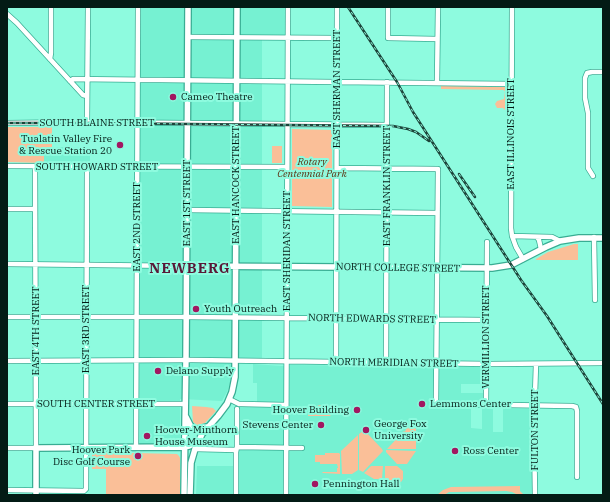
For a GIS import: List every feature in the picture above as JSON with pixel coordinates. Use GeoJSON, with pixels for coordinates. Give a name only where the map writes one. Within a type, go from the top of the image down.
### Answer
{"type":"FeatureCollection","features":[{"type":"Feature","properties":{"kind":"main road","name":"EAST 1ST STREET"},"geometry":{"type":"LineString","coordinates":[[184,495],[188,7]]}},
{"type":"Feature","properties":{"kind":"main road","name":"EAST HANCOCK STREET"},"geometry":{"type":"LineString","coordinates":[[207,427],[218,416],[229,399],[234,382],[236,361],[237,7]]}},
{"type":"Feature","properties":{"kind":"main road","name":"NORTH COLLEGE STREET"},"geometry":{"type":"LineString","coordinates":[[186,266],[487,269],[511,265],[560,241],[574,238],[603,238]]}},
{"type":"Feature","properties":{"kind":"main road"},"geometry":{"type":"LineString","coordinates":[[185,415],[190,425],[194,429],[207,427]]}},
{"type":"Feature","properties":{"kind":"main road"},"geometry":{"type":"LineString","coordinates":[[190,495],[190,471],[194,449],[207,427]]}},
{"type":"Feature","properties":{"kind":"main road"},"geometry":{"type":"LineString","coordinates":[[36,448],[184,447],[198,441]]}},
{"type":"Feature","properties":{"kind":"main road"},"geometry":{"type":"LineString","coordinates":[[184,447],[187,452],[190,471]]}},
{"type":"Feature","properties":{"kind":"main road","name":"EAST 4TH STREET"},"geometry":{"type":"LineString","coordinates":[[36,448],[36,493]]}},
{"type":"Feature","properties":{"kind":"street"},"geometry":{"type":"LineString","coordinates":[[50,59],[51,7]]}},
{"type":"Feature","properties":{"kind":"street"},"geometry":{"type":"LineString","coordinates":[[87,122],[88,7]]}},
{"type":"Feature","properties":{"kind":"street","name":"EAST 2ND STREET"},"geometry":{"type":"LineString","coordinates":[[136,447],[138,7]]}},
{"type":"Feature","properties":{"kind":"street","name":"EAST SHERIDAN STREET"},"geometry":{"type":"LineString","coordinates":[[286,495],[288,7]]}},
{"type":"Feature","properties":{"kind":"street","name":"EAST SHERMAN STREET"},"geometry":{"type":"LineString","coordinates":[[336,362],[337,7]]}},
{"type":"Feature","properties":{"kind":"street"},"geometry":{"type":"LineString","coordinates":[[388,7],[388,38],[437,39]]}},
{"type":"Feature","properties":{"kind":"street"},"geometry":{"type":"LineString","coordinates":[[437,83],[438,7]]}},
{"type":"Feature","properties":{"kind":"street","name":"EAST ILLINOIS STREET"},"geometry":{"type":"LineString","coordinates":[[512,7],[511,228],[516,247],[523,259]]}},
{"type":"Feature","properties":{"kind":"street"},"geometry":{"type":"LineString","coordinates":[[7,14],[83,95],[87,96]]}},
{"type":"Feature","properties":{"kind":"street"},"geometry":{"type":"LineString","coordinates":[[188,37],[337,38]]}},
{"type":"Feature","properties":{"kind":"street"},"geometry":{"type":"LineString","coordinates":[[593,176],[588,168],[588,113],[585,98],[585,78],[587,73],[603,72]]}},
{"type":"Feature","properties":{"kind":"street"},"geometry":{"type":"LineString","coordinates":[[70,81],[73,79],[138,79],[512,84]]}},
{"type":"Feature","properties":{"kind":"street","name":"EAST FRANKLIN STREET"},"geometry":{"type":"LineString","coordinates":[[386,363],[387,82]]}},
{"type":"Feature","properties":{"kind":"street","name":"SOUTH BLAINE STREET"},"geometry":{"type":"LineString","coordinates":[[7,123],[87,122],[387,125]]}},
{"type":"Feature","properties":{"kind":"street","name":"SOUTH HOWARD STREET"},"geometry":{"type":"LineString","coordinates":[[7,166],[287,167]]}},
{"type":"Feature","properties":{"kind":"street","name":"EAST 4TH STREET"},"geometry":{"type":"LineString","coordinates":[[35,166],[36,448]]}},
{"type":"Feature","properties":{"kind":"street","name":"EAST 3RD STREET"},"geometry":{"type":"LineString","coordinates":[[36,493],[84,491],[86,489],[87,166]]}},
{"type":"Feature","properties":{"kind":"street"},"geometry":{"type":"LineString","coordinates":[[337,168],[438,169],[436,400],[441,404],[572,406],[576,408],[577,477]]}},
{"type":"Feature","properties":{"kind":"street"},"geometry":{"type":"LineString","coordinates":[[7,209],[36,209]]}},
{"type":"Feature","properties":{"kind":"street"},"geometry":{"type":"LineString","coordinates":[[187,210],[437,212]]}},
{"type":"Feature","properties":{"kind":"street"},"geometry":{"type":"LineString","coordinates":[[512,236],[552,238],[560,241]]}},
{"type":"Feature","properties":{"kind":"street"},"geometry":{"type":"LineString","coordinates":[[537,237],[541,249]]}},
{"type":"Feature","properties":{"kind":"street"},"geometry":{"type":"LineString","coordinates":[[594,237],[595,300]]}},
{"type":"Feature","properties":{"kind":"street","name":"VERMILLION STREET"},"geometry":{"type":"LineString","coordinates":[[486,405],[487,242]]}},
{"type":"Feature","properties":{"kind":"street"},"geometry":{"type":"LineString","coordinates":[[7,264],[186,266]]}},
{"type":"Feature","properties":{"kind":"street","name":"NORTH EDWARDS STREET"},"geometry":{"type":"LineString","coordinates":[[7,317],[486,320]]}},
{"type":"Feature","properties":{"kind":"street","name":"NORTH MERIDIAN STREET"},"geometry":{"type":"LineString","coordinates":[[7,361],[186,360],[486,364],[603,363]]}},
{"type":"Feature","properties":{"kind":"street","name":"FULTON STREET"},"geometry":{"type":"LineString","coordinates":[[535,495],[536,364]]}},
{"type":"Feature","properties":{"kind":"street"},"geometry":{"type":"LineString","coordinates":[[229,399],[239,404],[286,405]]}},
{"type":"Feature","properties":{"kind":"street","name":"SOUTH CENTER STREET"},"geometry":{"type":"LineString","coordinates":[[7,404],[185,404]]}},
{"type":"Feature","properties":{"kind":"street"},"geometry":{"type":"LineString","coordinates":[[236,495],[237,409]]}},
{"type":"Feature","properties":{"kind":"street"},"geometry":{"type":"LineString","coordinates":[[7,448],[36,448]]}},
{"type":"Feature","properties":{"kind":"street"},"geometry":{"type":"LineString","coordinates":[[194,449],[302,448]]}},
{"type":"Feature","properties":{"kind":"street"},"geometry":{"type":"LineString","coordinates":[[7,490],[36,493]]}},
{"type":"Feature","properties":{"kind":"shaded area"},"geometry":{"type":"Polygon","coordinates":[[[141,7],[288,7],[288,38],[262,38],[262,361],[242,361],[232,365],[230,383],[222,401],[180,399],[180,438],[175,442],[162,447],[136,447],[141,7]]]}},
{"type":"Feature","properties":{"kind":"shaded area"},"geometry":{"type":"Polygon","coordinates":[[[44,147],[90,147],[90,163],[44,163],[44,147]]]}},
{"type":"Feature","properties":{"kind":"shaded area","name":"George Fox University"},"geometry":{"type":"Polygon","coordinates":[[[253,364],[282,366],[482,367],[483,384],[461,384],[461,393],[483,393],[483,408],[493,408],[493,432],[503,432],[503,408],[532,410],[532,495],[196,495],[197,466],[238,466],[239,407],[257,406],[257,383],[253,383],[253,364]],[[471,408],[471,428],[482,429],[482,408],[471,408]]]}},
{"type":"Feature","properties":{"kind":"green space"},"geometry":{"type":"Polygon","coordinates":[[[441,86],[505,87],[507,91],[507,110],[497,108],[495,104],[497,101],[504,99],[505,91],[503,90],[441,89],[441,86]]]}},
{"type":"Feature","properties":{"kind":"green space"},"geometry":{"type":"Polygon","coordinates":[[[7,127],[52,127],[52,147],[44,148],[44,163],[7,162],[7,127]]]}},
{"type":"Feature","properties":{"kind":"green space","name":"Rotary Centennial Park"},"geometry":{"type":"Polygon","coordinates":[[[292,129],[332,130],[332,207],[292,206],[292,129]]]}},
{"type":"Feature","properties":{"kind":"green space"},"geometry":{"type":"Polygon","coordinates":[[[272,146],[282,146],[282,163],[272,163],[272,146]]]}},
{"type":"Feature","properties":{"kind":"green space"},"geometry":{"type":"Polygon","coordinates":[[[578,244],[578,260],[536,260],[548,252],[578,244]]]}},
{"type":"Feature","properties":{"kind":"green space"},"geometry":{"type":"Polygon","coordinates":[[[320,405],[331,416],[308,416],[309,409],[320,405]]]}},
{"type":"Feature","properties":{"kind":"green space"},"geometry":{"type":"Polygon","coordinates":[[[192,406],[213,408],[216,411],[205,423],[197,425],[193,422],[192,406]]]}},
{"type":"Feature","properties":{"kind":"green space"},"geometry":{"type":"Polygon","coordinates":[[[412,426],[416,429],[416,449],[387,449],[404,431],[405,432],[406,429],[412,426]]]}},
{"type":"Feature","properties":{"kind":"green space"},"geometry":{"type":"Polygon","coordinates":[[[365,431],[383,451],[363,472],[359,470],[359,434],[365,431]]]}},
{"type":"Feature","properties":{"kind":"green space"},"geometry":{"type":"Polygon","coordinates":[[[358,435],[358,470],[352,474],[342,474],[341,451],[358,435]]]}},
{"type":"Feature","properties":{"kind":"green space"},"geometry":{"type":"Polygon","coordinates":[[[386,450],[416,451],[407,464],[397,464],[386,452],[386,450]]]}},
{"type":"Feature","properties":{"kind":"green space"},"geometry":{"type":"Polygon","coordinates":[[[92,452],[177,454],[180,458],[180,495],[106,495],[106,469],[92,469],[92,452]]]}},
{"type":"Feature","properties":{"kind":"green space"},"geometry":{"type":"Polygon","coordinates":[[[325,453],[340,454],[340,474],[322,472],[337,472],[338,468],[337,464],[320,464],[320,462],[315,462],[315,455],[325,455],[325,453]]]}},
{"type":"Feature","properties":{"kind":"green space"},"geometry":{"type":"Polygon","coordinates":[[[371,466],[383,466],[382,479],[374,479],[364,473],[371,466]]]}},
{"type":"Feature","properties":{"kind":"green space"},"geometry":{"type":"Polygon","coordinates":[[[385,466],[397,466],[403,471],[403,479],[401,482],[385,481],[385,466]]]}},
{"type":"Feature","properties":{"kind":"green space"},"geometry":{"type":"Polygon","coordinates":[[[520,486],[520,491],[524,495],[518,495],[506,491],[449,492],[444,495],[437,495],[443,490],[451,487],[520,486]]]}},
{"type":"Feature","properties":{"kind":"railway"},"geometry":{"type":"LineString","coordinates":[[348,7],[397,82],[413,112],[447,165],[521,280],[547,316],[603,404]]}},
{"type":"Feature","properties":{"kind":"railway"},"geometry":{"type":"LineString","coordinates":[[7,123],[393,126],[416,132],[429,141]]}},
{"type":"Feature","properties":{"kind":"railway"},"geometry":{"type":"LineString","coordinates":[[459,174],[475,197]]}},
{"type":"Feature","properties":{"kind":"place","name":"Cameo Theatre"},"geometry":{"type":"Point","coordinates":[173,97]}},
{"type":"Feature","properties":{"kind":"place","name":"Tualatin Valley Fire & Rescue Station 20"},"geometry":{"type":"Point","coordinates":[120,145]}},
{"type":"Feature","properties":{"kind":"place","name":"Youth Outreach"},"geometry":{"type":"Point","coordinates":[196,309]}},
{"type":"Feature","properties":{"kind":"place","name":"Delano Supply"},"geometry":{"type":"Point","coordinates":[158,371]}},
{"type":"Feature","properties":{"kind":"place","name":"Lemmons Center"},"geometry":{"type":"Point","coordinates":[422,404]}},
{"type":"Feature","properties":{"kind":"place","name":"Hoover Building"},"geometry":{"type":"Point","coordinates":[357,410]}},
{"type":"Feature","properties":{"kind":"place","name":"Stevens Center"},"geometry":{"type":"Point","coordinates":[321,425]}},
{"type":"Feature","properties":{"kind":"place","name":"George Fox University"},"geometry":{"type":"Point","coordinates":[366,430]}},
{"type":"Feature","properties":{"kind":"place","name":"Hoover-Minthorn House Museum"},"geometry":{"type":"Point","coordinates":[147,436]}},
{"type":"Feature","properties":{"kind":"place","name":"Ross Center"},"geometry":{"type":"Point","coordinates":[455,451]}},
{"type":"Feature","properties":{"kind":"place","name":"Hoover Park Disc Golf Course"},"geometry":{"type":"Point","coordinates":[138,456]}},
{"type":"Feature","properties":{"kind":"place","name":"Pennington Hall"},"geometry":{"type":"Point","coordinates":[315,484]}},
{"type":"Feature","properties":{"kind":"district","name":"NEWBERG"},"geometry":{"type":"Point","coordinates":[190,269]}}]}
